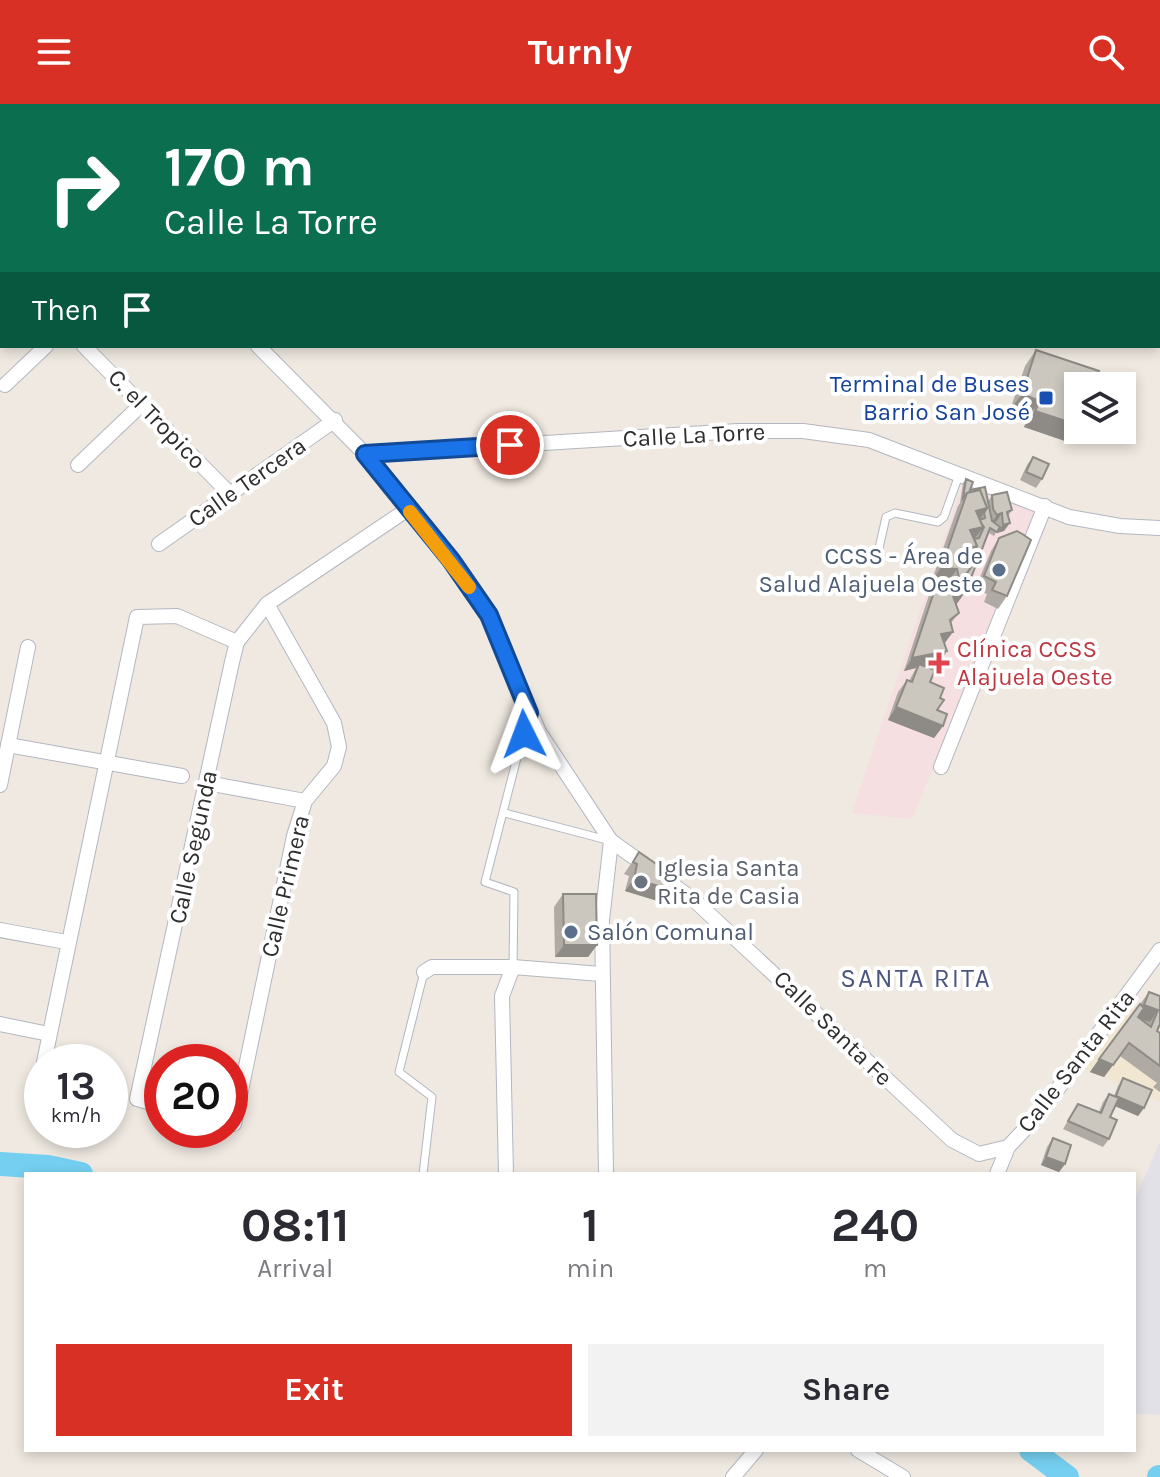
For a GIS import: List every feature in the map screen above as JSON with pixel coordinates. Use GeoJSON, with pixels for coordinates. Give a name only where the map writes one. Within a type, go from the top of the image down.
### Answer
{"type":"FeatureCollection","features":[{"type":"Feature","properties":{"kind":"street"},"geometry":{"type":"LineString","coordinates":[[5,385],[44,348]]}},
{"type":"Feature","properties":{"kind":"street","name":"C. el Tropico"},"geometry":{"type":"LineString","coordinates":[[86,348],[229,493]]}},
{"type":"Feature","properties":{"kind":"street"},"geometry":{"type":"LineString","coordinates":[[260,348],[335,420],[365,454]]}},
{"type":"Feature","properties":{"kind":"street"},"geometry":{"type":"LineString","coordinates":[[78,465],[142,404]]}},
{"type":"Feature","properties":{"kind":"street","name":"Calle Tercera"},"geometry":{"type":"LineString","coordinates":[[159,544],[335,420]]}},
{"type":"Feature","properties":{"kind":"street","name":"Calle La Torre"},"geometry":{"type":"LineString","coordinates":[[365,454],[738,431],[803,431],[869,440],[1081,519],[1160,528]]}},
{"type":"Feature","properties":{"kind":"street","name":"Calle Santa Fe"},"geometry":{"type":"LineString","coordinates":[[365,454],[451,560],[489,615],[529,713],[549,750],[611,841],[694,900],[952,1140],[979,1154],[1008,1147]]}},
{"type":"Feature","properties":{"kind":"street"},"geometry":{"type":"LineString","coordinates":[[941,767],[1045,506]]}},
{"type":"Feature","properties":{"kind":"street"},"geometry":{"type":"LineString","coordinates":[[267,604],[408,509]]}},
{"type":"Feature","properties":{"kind":"street","name":"Calle Segunda"},"geometry":{"type":"LineString","coordinates":[[149,1044],[237,642],[267,604]]}},
{"type":"Feature","properties":{"kind":"street","name":"Calle Primera"},"geometry":{"type":"LineString","coordinates":[[248,1053],[305,801],[334,766],[339,747],[334,723],[267,604]]}},
{"type":"Feature","properties":{"kind":"street"},"geometry":{"type":"LineString","coordinates":[[47,1044],[66,942],[137,617],[177,616],[237,642]]}},
{"type":"Feature","properties":{"kind":"street"},"geometry":{"type":"LineString","coordinates":[[0,785],[28,647]]}},
{"type":"Feature","properties":{"kind":"street"},"geometry":{"type":"LineString","coordinates":[[8,745],[182,776]]}},
{"type":"Feature","properties":{"kind":"street"},"geometry":{"type":"LineString","coordinates":[[207,783],[305,801]]}},
{"type":"Feature","properties":{"kind":"street"},"geometry":{"type":"LineString","coordinates":[[606,1172],[601,974],[602,920],[611,841]]}},
{"type":"Feature","properties":{"kind":"street"},"geometry":{"type":"LineString","coordinates":[[0,930],[66,942]]}},
{"type":"Feature","properties":{"kind":"street","name":"Calle Santa Rita"},"geometry":{"type":"LineString","coordinates":[[998,1172],[1008,1147],[1040,1113],[1160,950]]}},
{"type":"Feature","properties":{"kind":"street"},"geometry":{"type":"LineString","coordinates":[[424,972],[432,967],[513,967],[601,974]]}},
{"type":"Feature","properties":{"kind":"street"},"geometry":{"type":"LineString","coordinates":[[506,1172],[502,996],[513,967]]}},
{"type":"Feature","properties":{"kind":"street"},"geometry":{"type":"LineString","coordinates":[[0,1024],[49,1034]]}},
{"type":"Feature","properties":{"kind":"street","name":"Calle Segunda"},"geometry":{"type":"LineString","coordinates":[[144,1067],[137,1099],[144,1101]]}},
{"type":"Feature","properties":{"kind":"street"},"geometry":{"type":"LineString","coordinates":[[733,1477],[754,1452]]}},
{"type":"Feature","properties":{"kind":"street"},"geometry":{"type":"LineString","coordinates":[[861,1452],[903,1477]]}},
{"type":"Feature","properties":{"kind":"lane"},"geometry":{"type":"LineString","coordinates":[[877,557],[886,517],[895,513],[938,522],[944,517],[959,473]]}},
{"type":"Feature","properties":{"kind":"lane"},"geometry":{"type":"LineString","coordinates":[[513,967],[514,892],[485,882],[529,713]]}},
{"type":"Feature","properties":{"kind":"lane"},"geometry":{"type":"LineString","coordinates":[[505,813],[611,841]]}},
{"type":"Feature","properties":{"kind":"lane"},"geometry":{"type":"LineString","coordinates":[[423,1172],[432,1097],[399,1072],[424,972]]}},
{"type":"Feature","properties":{"kind":"shaded area","name":"Clínica CCSS Alajuela Oeste"},"geometry":{"type":"Polygon","coordinates":[[[963,483],[1039,513],[912,819],[852,813],[963,483]]]}},
{"type":"Feature","properties":{"kind":"shaded area"},"geometry":{"type":"Polygon","coordinates":[[[1133,1003],[1160,1011],[1160,1102],[1084,1069],[1133,1003]]]}},
{"type":"Feature","properties":{"kind":"shaded area"},"geometry":{"type":"Polygon","coordinates":[[[1160,1142],[1160,1415],[1136,1414],[1136,1196],[1160,1142]]]}},
{"type":"Feature","properties":{"kind":"building"},"geometry":{"type":"Polygon","coordinates":[[[1036,350],[1099,371],[1064,372],[1064,420],[1035,411],[1040,401],[1022,394],[1036,350]]]}},
{"type":"Feature","properties":{"kind":"building"},"geometry":{"type":"Polygon","coordinates":[[[1033,457],[1049,464],[1042,479],[1026,472],[1033,457]]]}},
{"type":"Feature","properties":{"kind":"building"},"geometry":{"type":"Polygon","coordinates":[[[966,479],[973,482],[970,490],[985,487],[992,521],[1000,527],[997,532],[990,528],[964,591],[963,585],[958,586],[975,562],[972,557],[977,546],[974,539],[979,538],[984,527],[979,520],[985,518],[987,508],[980,490],[967,493],[963,498],[966,479]]]}},
{"type":"Feature","properties":{"kind":"building"},"geometry":{"type":"Polygon","coordinates":[[[980,490],[987,508],[976,511],[983,527],[970,530],[977,546],[969,548],[975,562],[960,582],[957,569],[941,568],[967,493],[980,490]]]}},
{"type":"Feature","properties":{"kind":"building"},"geometry":{"type":"Polygon","coordinates":[[[1007,492],[1012,510],[1007,512],[1010,523],[1003,525],[1002,513],[997,515],[993,509],[992,495],[1007,492]]]}},
{"type":"Feature","properties":{"kind":"building"},"geometry":{"type":"Polygon","coordinates":[[[1017,531],[1031,540],[1007,596],[992,590],[996,582],[984,576],[999,538],[1017,531]]]}},
{"type":"Feature","properties":{"kind":"building"},"geometry":{"type":"Polygon","coordinates":[[[955,579],[957,586],[963,585],[964,594],[953,596],[959,613],[950,620],[953,632],[941,634],[947,651],[912,658],[938,580],[955,579]]]}},
{"type":"Feature","properties":{"kind":"building"},"geometry":{"type":"Polygon","coordinates":[[[919,664],[935,670],[930,682],[944,688],[940,698],[944,700],[937,710],[947,714],[943,726],[896,707],[907,680],[912,682],[919,664]]]}},
{"type":"Feature","properties":{"kind":"building"},"geometry":{"type":"Polygon","coordinates":[[[639,852],[672,875],[669,889],[634,879],[637,864],[633,862],[639,852]]]}},
{"type":"Feature","properties":{"kind":"building"},"geometry":{"type":"Polygon","coordinates":[[[563,894],[596,894],[597,945],[564,945],[563,894]]]}},
{"type":"Feature","properties":{"kind":"building"},"geometry":{"type":"Polygon","coordinates":[[[1149,992],[1160,996],[1157,1031],[1160,1033],[1160,1066],[1129,1043],[1113,1065],[1099,1059],[1140,1004],[1144,1008],[1138,1017],[1151,1027],[1158,1010],[1144,1005],[1149,992]]]}},
{"type":"Feature","properties":{"kind":"building"},"geometry":{"type":"Polygon","coordinates":[[[1123,1078],[1152,1090],[1144,1108],[1116,1096],[1123,1078]]]}},
{"type":"Feature","properties":{"kind":"building"},"geometry":{"type":"Polygon","coordinates":[[[1109,1094],[1119,1098],[1110,1117],[1117,1120],[1109,1139],[1068,1121],[1078,1104],[1101,1113],[1109,1094]]]}},
{"type":"Feature","properties":{"kind":"building"},"geometry":{"type":"Polygon","coordinates":[[[1053,1138],[1071,1145],[1065,1164],[1046,1157],[1053,1138]]]}},
{"type":"Feature","properties":{"kind":"waterway"},"geometry":{"type":"LineString","coordinates":[[0,1164],[72,1172]]}},
{"type":"Feature","properties":{"kind":"waterway"},"geometry":{"type":"LineString","coordinates":[[1034,1452],[1067,1477]]}},
{"type":"Feature","properties":{"kind":"slow traffic"},"geometry":{"type":"LineString","coordinates":[[410,512],[451,560],[469,587]]}},
{"type":"Feature","properties":{"kind":"place","name":"Terminal de Buses Barrio San José"},"geometry":{"type":"Point","coordinates":[1046,398]}},
{"type":"Feature","properties":{"kind":"place","name":"CCSS - Área de Salud Alajuela Oeste"},"geometry":{"type":"Point","coordinates":[999,570]}},
{"type":"Feature","properties":{"kind":"place","name":"Clínica CCSS Alajuela Oeste"},"geometry":{"type":"Point","coordinates":[939,663]}},
{"type":"Feature","properties":{"kind":"place","name":"Iglesia Santa Rita de Casia"},"geometry":{"type":"Point","coordinates":[641,882]}},
{"type":"Feature","properties":{"kind":"place","name":"Salón Comunal"},"geometry":{"type":"Point","coordinates":[571,932]}},
{"type":"Feature","properties":{"kind":"district","name":"SANTA RITA"},"geometry":{"type":"Point","coordinates":[916,978]}},
{"type":"Feature","properties":{"kind":"route"},"geometry":{"type":"LineString","coordinates":[[510,445],[365,454],[451,560],[489,615],[529,713],[524,734]]}}]}
